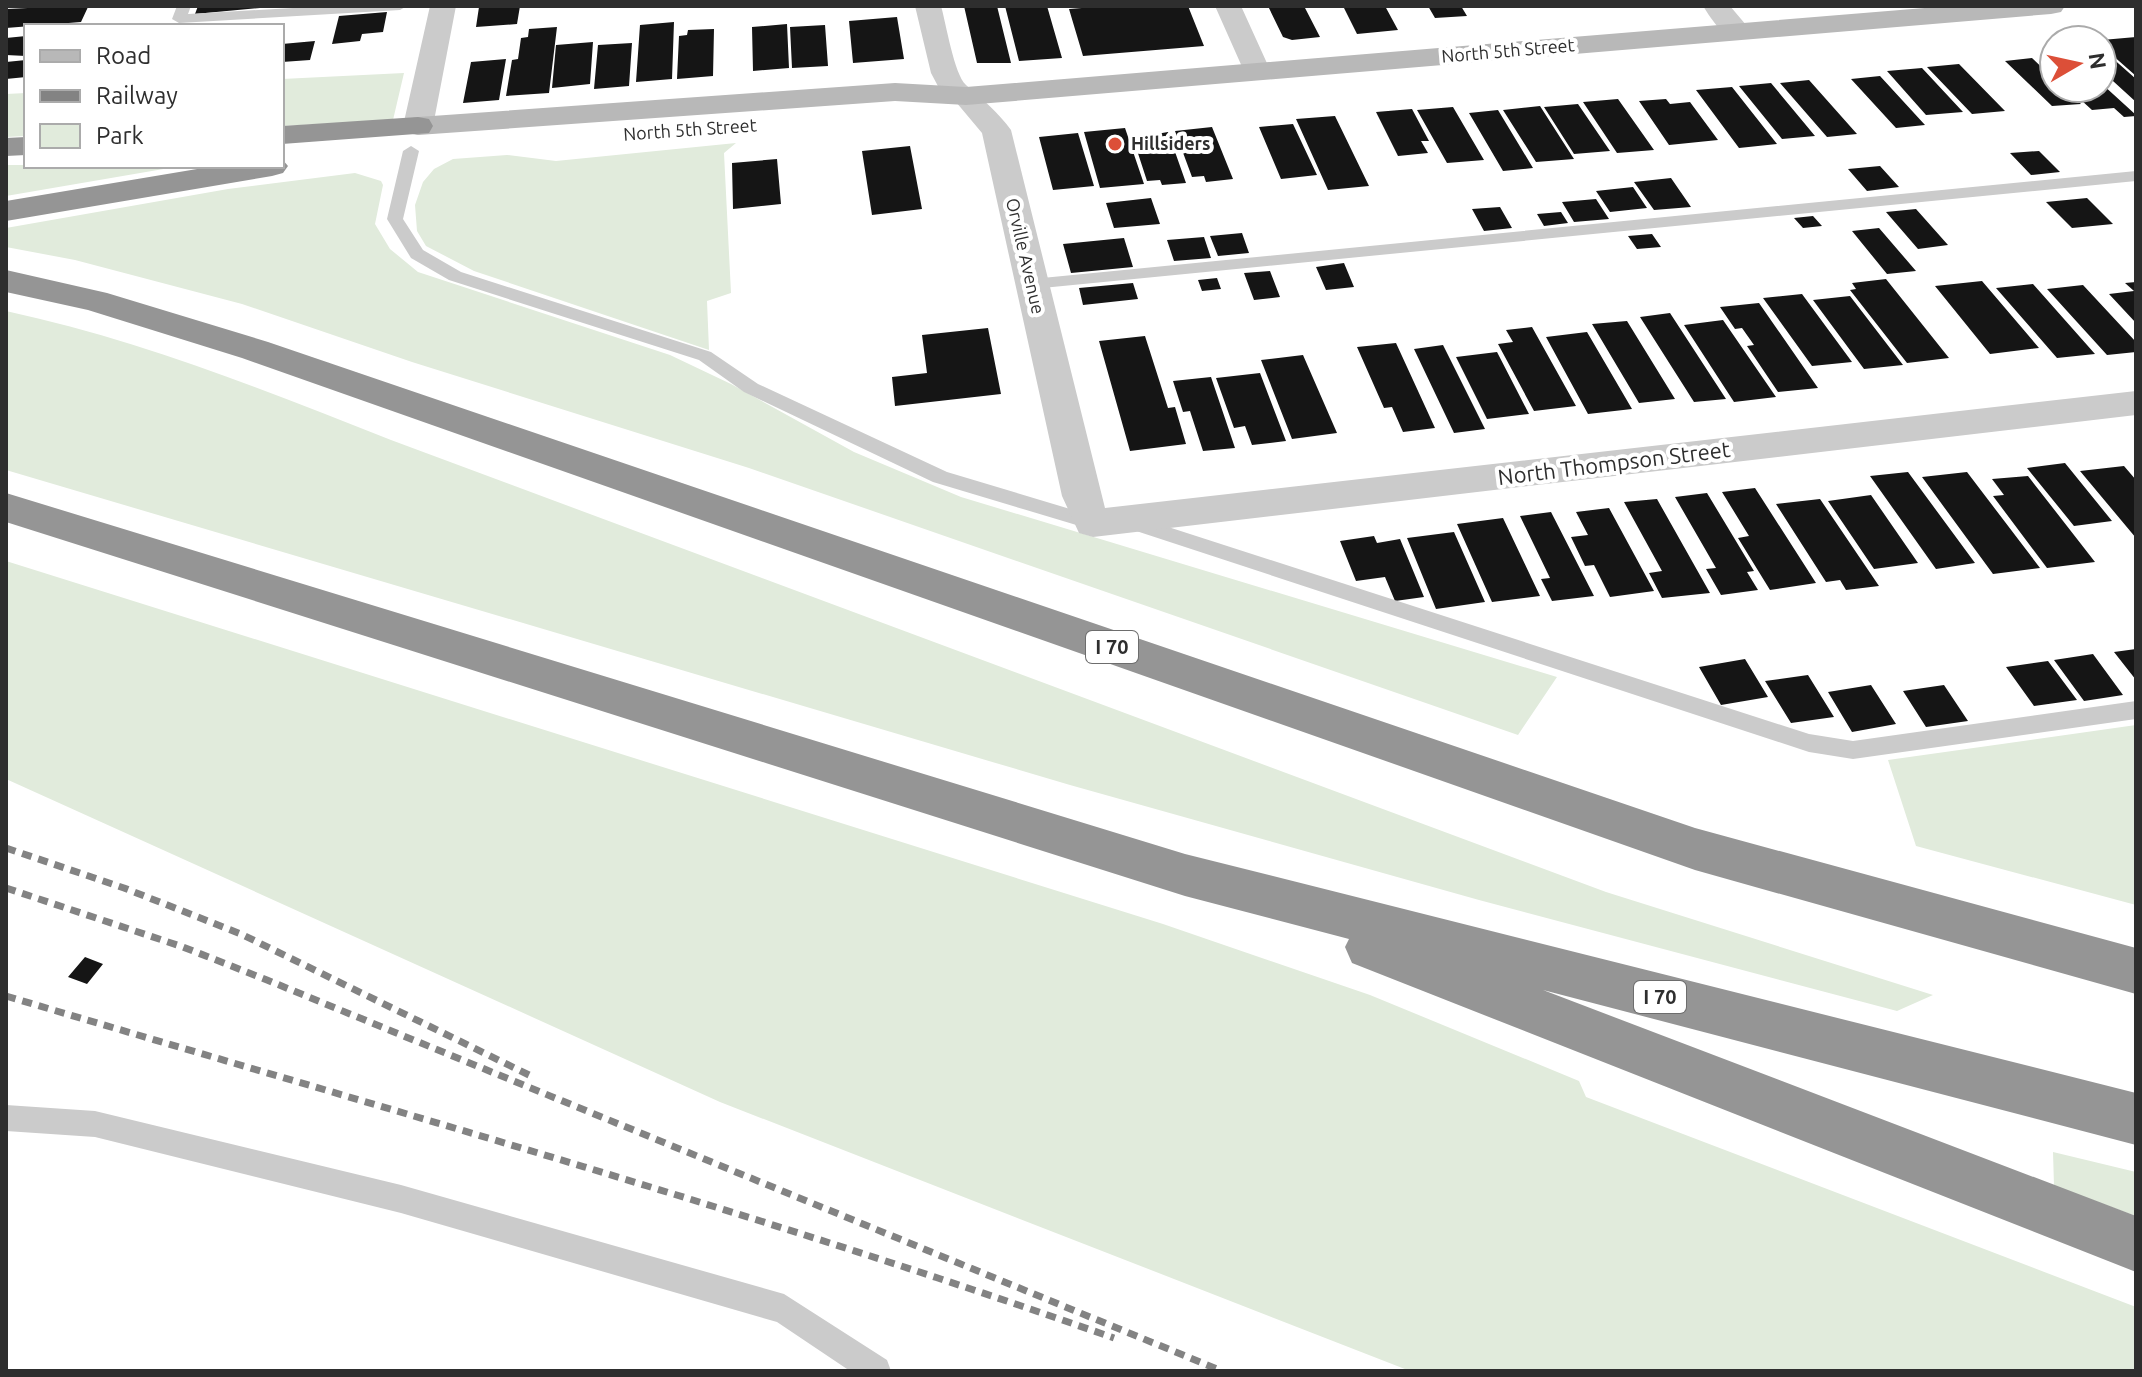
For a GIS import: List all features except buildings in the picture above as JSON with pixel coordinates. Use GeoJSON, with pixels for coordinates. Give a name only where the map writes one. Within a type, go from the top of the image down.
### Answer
{"type":"FeatureCollection","features":[{"type":"Feature","properties":{"kind":"highway"},"geometry":{"type":"LineString","coordinates":[[284,135],[414,138]]}},
{"type":"Feature","properties":{"kind":"highway"},"geometry":{"type":"LineString","coordinates":[[284,165],[414,138]]}},
{"type":"Feature","properties":{"kind":"highway"},"geometry":{"type":"LineString","coordinates":[[6,211],[260,168]]}},
{"type":"Feature","properties":{"kind":"highway","name":"I 70"},"geometry":{"type":"LineString","coordinates":[[6,281],[95,301],[255,350],[1695,849],[2136,971]]}},
{"type":"Feature","properties":{"kind":"highway","name":"I 70"},"geometry":{"type":"LineString","coordinates":[[6,507],[1185,875],[2136,1119]]}},
{"type":"Feature","properties":{"kind":"highway"},"geometry":{"type":"LineString","coordinates":[[1185,875],[2136,1244]]}},
{"type":"Feature","properties":{"kind":"main road","name":"North 5th Street"},"geometry":{"type":"LineString","coordinates":[[414,138],[922,110],[966,96],[2051,6]]}},
{"type":"Feature","properties":{"kind":"street"},"geometry":{"type":"LineString","coordinates":[[414,138],[443,6]]}},
{"type":"Feature","properties":{"kind":"street","name":"Orville Avenue"},"geometry":{"type":"LineString","coordinates":[[928,6],[945,73],[954,90],[966,96],[980,116],[996,130],[1081,496],[1108,521]]}},
{"type":"Feature","properties":{"kind":"street"},"geometry":{"type":"LineString","coordinates":[[1228,6],[1257,72]]}},
{"type":"Feature","properties":{"kind":"street"},"geometry":{"type":"LineString","coordinates":[[1716,6],[1738,32]]}},
{"type":"Feature","properties":{"kind":"street","name":"North Thompson Street"},"geometry":{"type":"LineString","coordinates":[[1108,521],[2136,403]]}},
{"type":"Feature","properties":{"kind":"lane"},"geometry":{"type":"LineString","coordinates":[[184,6],[179,19],[400,6]]}},
{"type":"Feature","properties":{"kind":"lane"},"geometry":{"type":"LineString","coordinates":[[414,138],[395,219],[417,254],[455,276],[705,356],[751,388],[940,477],[1108,521],[1809,743],[1853,750],[2136,710]]}},
{"type":"Feature","properties":{"kind":"lane"},"geometry":{"type":"LineString","coordinates":[[1032,284],[2136,176]]}},
{"type":"Feature","properties":{"kind":"lane"},"geometry":{"type":"LineString","coordinates":[[6,1118],[95,1124],[401,1199],[784,1309],[876,1371]]}},
{"type":"Feature","properties":{"kind":"green space"},"geometry":{"type":"Polygon","coordinates":[[[404,73],[393,120],[284,126],[284,79],[404,73]]]}},
{"type":"Feature","properties":{"kind":"green space"},"geometry":{"type":"Polygon","coordinates":[[[24,93],[24,136],[6,137],[6,94],[24,93]]]}},
{"type":"Feature","properties":{"kind":"green space"},"geometry":{"type":"Polygon","coordinates":[[[736,143],[724,153],[731,293],[707,301],[709,350],[474,271],[426,246],[417,231],[415,205],[423,182],[434,169],[453,159],[507,155],[556,161],[736,143]]]}},
{"type":"Feature","properties":{"kind":"green space"},"geometry":{"type":"Polygon","coordinates":[[[6,165],[24,165],[24,168],[169,168],[6,196],[6,165]]]}},
{"type":"Feature","properties":{"kind":"green space"},"geometry":{"type":"Polygon","coordinates":[[[355,173],[381,181],[383,185],[375,224],[390,249],[418,272],[670,355],[731,384],[854,452],[961,497],[1557,677],[1518,735],[749,468],[412,362],[242,304],[75,260],[6,247],[6,228],[228,189],[355,173]]]}},
{"type":"Feature","properties":{"kind":"green space"},"geometry":{"type":"Polygon","coordinates":[[[6,311],[105,336],[249,385],[1606,892],[1933,995],[1897,1011],[1479,900],[1070,785],[6,470],[6,311]]]}},
{"type":"Feature","properties":{"kind":"green space"},"geometry":{"type":"Polygon","coordinates":[[[6,561],[1163,924],[1370,995],[1579,1081],[1586,1097],[2136,1307],[2136,1371],[1410,1371],[720,1102],[6,779],[6,561]]]}},
{"type":"Feature","properties":{"kind":"green space"},"geometry":{"type":"Polygon","coordinates":[[[2136,725],[2136,905],[1916,846],[1888,760],[2136,725]]]}},
{"type":"Feature","properties":{"kind":"green space"},"geometry":{"type":"Polygon","coordinates":[[[2053,1152],[2136,1172],[2136,1216],[2054,1186],[2053,1152]]]}},
{"type":"Feature","properties":{"kind":"railway"},"geometry":{"type":"LineString","coordinates":[[6,848],[124,888],[241,934],[529,1075]]}},
{"type":"Feature","properties":{"kind":"railway"},"geometry":{"type":"LineString","coordinates":[[6,888],[183,947],[267,980],[1222,1371]]}},
{"type":"Feature","properties":{"kind":"railway"},"geometry":{"type":"LineString","coordinates":[[6,996],[701,1203],[1114,1338]]}},
{"type":"Feature","properties":{"kind":"place","name":"Hillsiders"},"geometry":{"type":"Point","coordinates":[1115,144]}}]}
